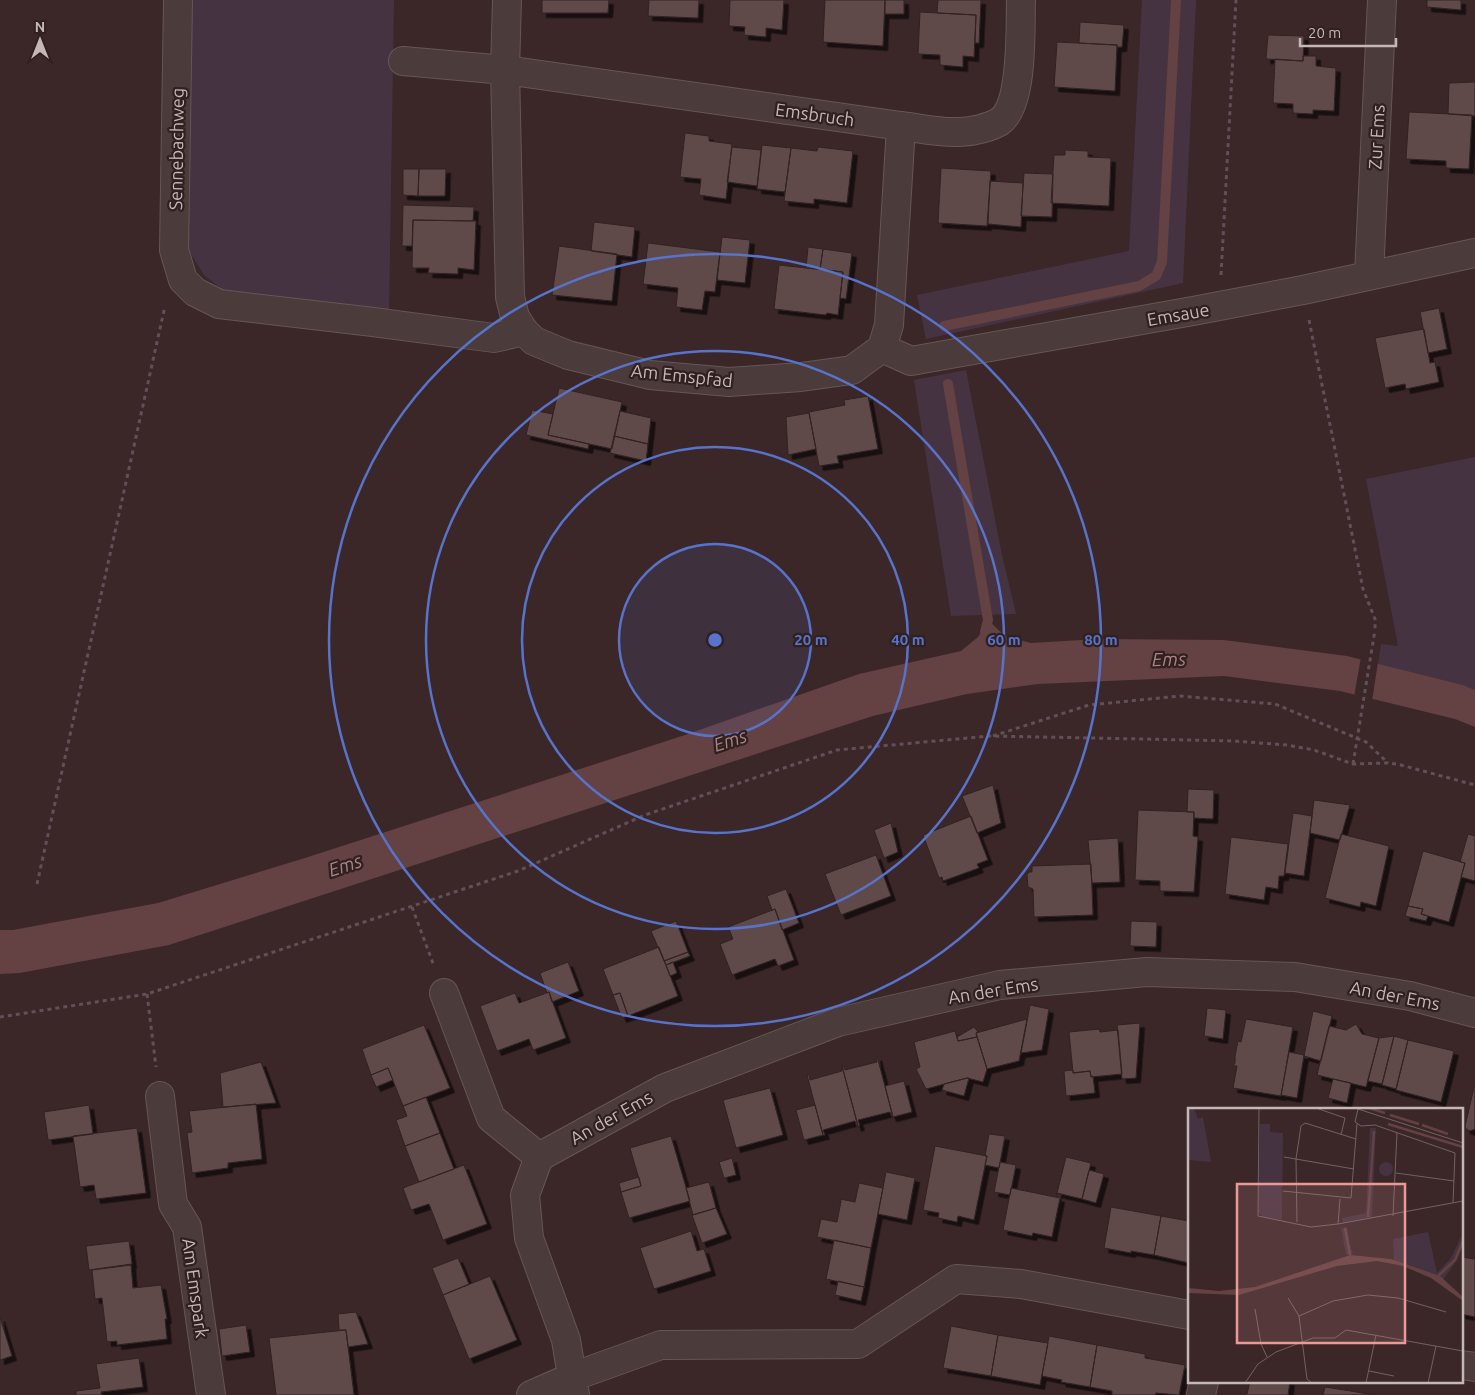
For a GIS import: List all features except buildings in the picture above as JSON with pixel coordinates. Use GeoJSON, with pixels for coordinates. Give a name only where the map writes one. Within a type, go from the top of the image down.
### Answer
{"type":"FeatureCollection","features":[{"type":"Feature","properties":{"kind":"street","name":"Sennebachweg"},"geometry":{"type":"LineString","coordinates":[[178,0],[174,250],[189,286]]}},
{"type":"Feature","properties":{"kind":"street"},"geometry":{"type":"LineString","coordinates":[[505,70],[507,0]]}},
{"type":"Feature","properties":{"kind":"street","name":"Emsbruch"},"geometry":{"type":"LineString","coordinates":[[403,61],[505,70],[957,133],[980,129],[1000,121],[1010,107],[1016,88],[1020,62],[1021,0]]}},
{"type":"Feature","properties":{"kind":"street","name":"Zur Ems"},"geometry":{"type":"LineString","coordinates":[[1369,275],[1382,0]]}},
{"type":"Feature","properties":{"kind":"street","name":"Am Emspfad"},"geometry":{"type":"LineString","coordinates":[[505,70],[510,297],[515,317],[524,331],[534,341],[568,355],[650,375],[728,382],[801,377],[852,370],[882,348]]}},
{"type":"Feature","properties":{"kind":"street"},"geometry":{"type":"LineString","coordinates":[[882,348],[888,325],[900,126]]}},
{"type":"Feature","properties":{"kind":"street","name":"Emsaue"},"geometry":{"type":"LineString","coordinates":[[882,348],[910,361],[1303,290],[1475,253]]}},
{"type":"Feature","properties":{"kind":"street"},"geometry":{"type":"LineString","coordinates":[[189,286],[219,304],[494,338],[524,331]]}},
{"type":"Feature","properties":{"kind":"street","name":"An der Ems"},"geometry":{"type":"LineString","coordinates":[[538,1157],[665,1088],[838,1022],[1000,984],[1147,972],[1295,977],[1410,996],[1475,1013]]}},
{"type":"Feature","properties":{"kind":"street"},"geometry":{"type":"LineString","coordinates":[[444,992],[491,1118],[538,1157],[524,1195],[529,1238],[566,1340],[574,1386]]}},
{"type":"Feature","properties":{"kind":"street","name":"Am Emspark"},"geometry":{"type":"LineString","coordinates":[[160,1096],[172,1204],[187,1227],[211,1395]]}},
{"type":"Feature","properties":{"kind":"street"},"geometry":{"type":"LineString","coordinates":[[531,1395],[574,1386],[661,1345],[858,1344],[956,1279],[1021,1284],[1188,1315]]}},
{"type":"Feature","properties":{"kind":"street"},"geometry":{"type":"LineString","coordinates":[[1462,1365],[1475,1367]]}},
{"type":"Feature","properties":{"kind":"street"},"geometry":{"type":"LineString","coordinates":[[1202,1395],[1204,1382]]}},
{"type":"Feature","properties":{"kind":"path"},"geometry":{"type":"LineString","coordinates":[[1219,306],[1236,0]]}},
{"type":"Feature","properties":{"kind":"path"},"geometry":{"type":"LineString","coordinates":[[37,884],[168,295],[189,286]]}},
{"type":"Feature","properties":{"kind":"path"},"geometry":{"type":"LineString","coordinates":[[1303,290],[1363,589],[1375,620],[1375,630],[1353,764]]}},
{"type":"Feature","properties":{"kind":"path"},"geometry":{"type":"LineString","coordinates":[[990,736],[1088,705],[1180,696],[1275,704],[1366,742],[1388,763]]}},
{"type":"Feature","properties":{"kind":"path"},"geometry":{"type":"LineString","coordinates":[[0,1017],[146,994],[518,871],[645,815],[837,750],[990,736],[1160,739],[1287,745],[1314,750],[1353,764],[1388,763],[1475,785]]}},
{"type":"Feature","properties":{"kind":"path"},"geometry":{"type":"LineString","coordinates":[[412,907],[444,992]]}},
{"type":"Feature","properties":{"kind":"path"},"geometry":{"type":"LineString","coordinates":[[146,994],[160,1096]]}},
{"type":"Feature","properties":{"kind":"shaded area"},"geometry":{"type":"Polygon","coordinates":[[[189,0],[394,0],[389,312],[223,290],[204,275],[185,244],[189,0]]]}},
{"type":"Feature","properties":{"kind":"shaded area"},"geometry":{"type":"Polygon","coordinates":[[[1142,0],[1196,0],[1183,283],[926,339],[917,295],[1129,251],[1142,0]]]}},
{"type":"Feature","properties":{"kind":"shaded area"},"geometry":{"type":"Polygon","coordinates":[[[966,370],[1002,555],[1016,614],[951,616],[914,380],[966,370]]]}},
{"type":"Feature","properties":{"kind":"shaded area"},"geometry":{"type":"Polygon","coordinates":[[[1475,457],[1475,690],[1463,685],[1378,664],[1381,644],[1398,646],[1366,479],[1475,457]]]}},
{"type":"Feature","properties":{"kind":"water","name":"Ems"},"geometry":{"type":"Polygon","coordinates":[[[988,620],[1005,636],[1031,643],[1098,639],[1224,640],[1347,656],[1463,685],[1475,690],[1475,727],[1455,719],[1340,691],[1224,676],[1038,684],[967,694],[873,716],[169,945],[20,973],[0,974],[0,930],[13,930],[158,903],[305,858],[685,735],[859,674],[961,651],[978,637],[988,620]]]}},
{"type":"Feature","properties":{"kind":"pier"},"geometry":{"type":"Polygon","coordinates":[[[1361,657],[1378,662],[1372,701],[1354,697],[1361,657]]]}},
{"type":"Feature","properties":{"kind":"waterway"},"geometry":{"type":"LineString","coordinates":[[944,326],[1139,286],[1156,276],[1162,262],[1176,0]]}},
{"type":"Feature","properties":{"kind":"waterway"},"geometry":{"type":"LineString","coordinates":[[948,384],[988,620],[985,632]]}}]}
